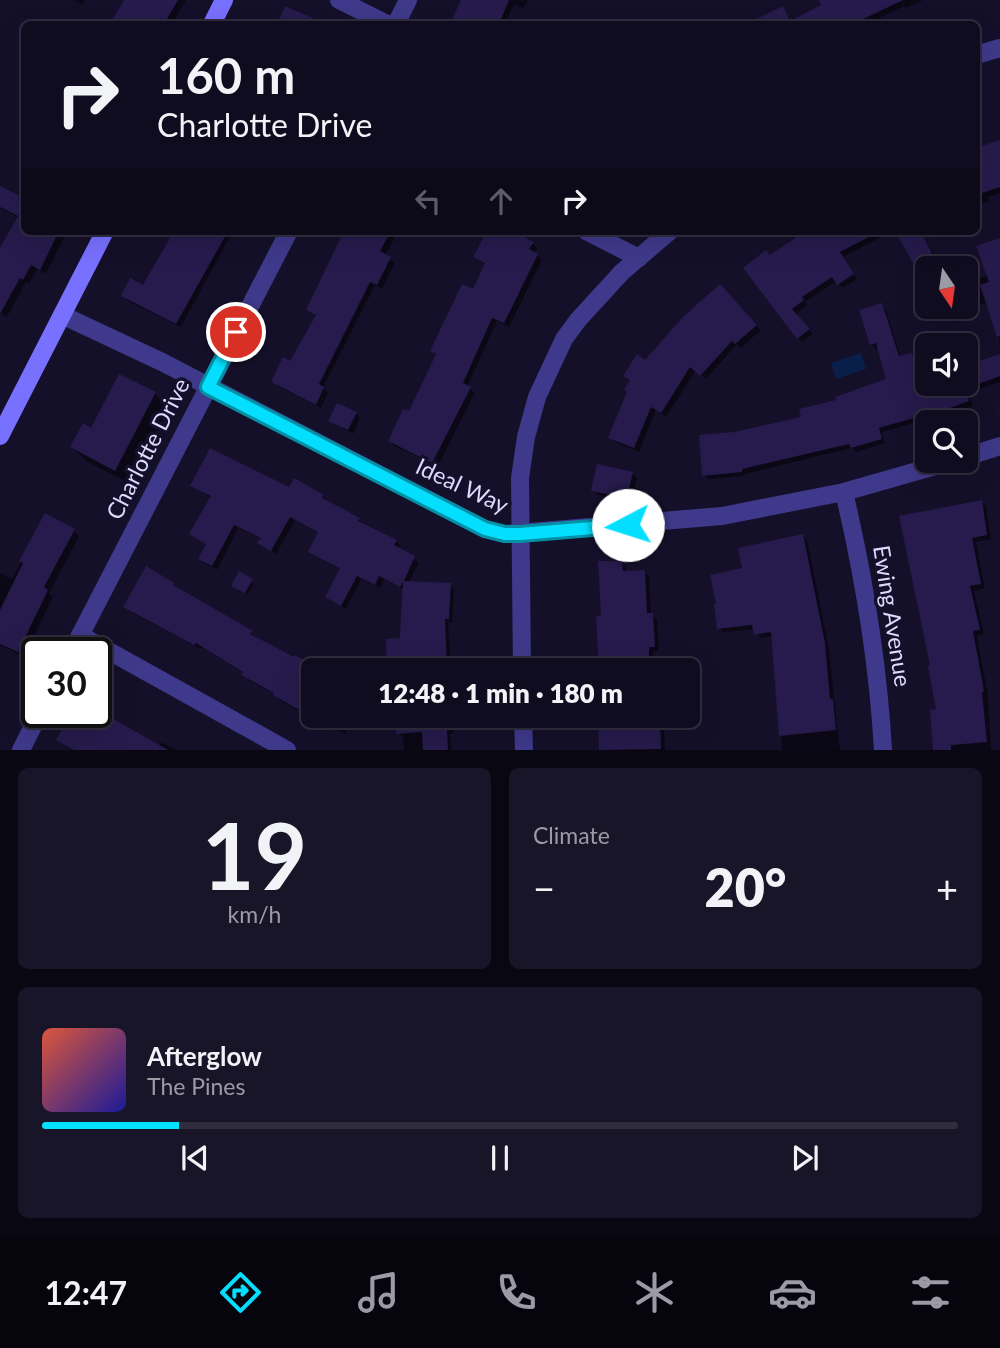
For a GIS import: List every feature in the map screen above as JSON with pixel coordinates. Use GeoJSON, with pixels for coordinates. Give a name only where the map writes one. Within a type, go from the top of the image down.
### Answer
{"type":"FeatureCollection","features":[{"type":"Feature","properties":{"kind":"main road"},"geometry":{"type":"LineString","coordinates":[[214,21],[224,0]]}},
{"type":"Feature","properties":{"kind":"main road"},"geometry":{"type":"LineString","coordinates":[[0,436],[103,235]]}},
{"type":"Feature","properties":{"kind":"street"},"geometry":{"type":"LineString","coordinates":[[339,0],[381,21]]}},
{"type":"Feature","properties":{"kind":"street"},"geometry":{"type":"LineString","coordinates":[[398,21],[408,0]]}},
{"type":"Feature","properties":{"kind":"street"},"geometry":{"type":"LineString","coordinates":[[980,54],[1000,48]]}},
{"type":"Feature","properties":{"kind":"street","name":"Charlotte Drive"},"geometry":{"type":"LineString","coordinates":[[80,635],[287,235]]}},
{"type":"Feature","properties":{"kind":"street"},"geometry":{"type":"LineString","coordinates":[[594,235],[639,258]]}},
{"type":"Feature","properties":{"kind":"street"},"geometry":{"type":"LineString","coordinates":[[522,658],[520,478],[526,437],[547,373],[564,339],[598,295],[665,235]]}},
{"type":"Feature","properties":{"kind":"street","name":"Ideal Way"},"geometry":{"type":"LineString","coordinates":[[62,315],[485,529],[505,534],[696,519],[802,502],[915,472]]}},
{"type":"Feature","properties":{"kind":"street"},"geometry":{"type":"LineString","coordinates":[[978,453],[1000,446]]}},
{"type":"Feature","properties":{"kind":"street","name":"Ewing Avenue"},"geometry":{"type":"LineString","coordinates":[[844,492],[871,630],[883,750]]}},
{"type":"Feature","properties":{"kind":"street"},"geometry":{"type":"LineString","coordinates":[[80,635],[287,750]]}},
{"type":"Feature","properties":{"kind":"street"},"geometry":{"type":"LineString","coordinates":[[21,750],[32,728]]}},
{"type":"Feature","properties":{"kind":"street"},"geometry":{"type":"LineString","coordinates":[[523,728],[524,750]]}},
{"type":"Feature","properties":{"kind":"water"},"geometry":{"type":"Polygon","coordinates":[[[861,353],[866,369],[836,379],[831,363],[861,353]]]}},
{"type":"Feature","properties":{"kind":"building"},"geometry":{"type":"Polygon","coordinates":[[[124,0],[178,0],[166,21],[112,21],[124,0]]]}},
{"type":"Feature","properties":{"kind":"building"},"geometry":{"type":"Polygon","coordinates":[[[461,0],[509,0],[500,21],[451,21],[461,0]]]}},
{"type":"Feature","properties":{"kind":"building"},"geometry":{"type":"Polygon","coordinates":[[[819,0],[903,0],[859,21],[790,21],[821,5],[819,0]]]}},
{"type":"Feature","properties":{"kind":"building"},"geometry":{"type":"Polygon","coordinates":[[[285,6],[319,21],[278,21],[285,6]]]}},
{"type":"Feature","properties":{"kind":"building"},"geometry":{"type":"Polygon","coordinates":[[[783,6],[790,21],[753,21],[783,6]]]}},
{"type":"Feature","properties":{"kind":"building"},"geometry":{"type":"Polygon","coordinates":[[[1000,140],[1000,187],[980,194],[980,147],[1000,140]]]}},
{"type":"Feature","properties":{"kind":"building"},"geometry":{"type":"Polygon","coordinates":[[[0,186],[21,196],[21,235],[57,235],[40,270],[31,265],[23,280],[20,278],[0,314],[0,248],[18,216],[0,207],[0,186]]]}},
{"type":"Feature","properties":{"kind":"building"},"geometry":{"type":"Polygon","coordinates":[[[172,235],[226,235],[176,324],[121,296],[130,278],[143,285],[172,235]]]}},
{"type":"Feature","properties":{"kind":"building"},"geometry":{"type":"Polygon","coordinates":[[[342,235],[389,235],[380,251],[391,257],[377,285],[370,282],[319,384],[324,387],[316,405],[271,382],[283,357],[290,361],[316,315],[306,310],[342,235]]]}},
{"type":"Feature","properties":{"kind":"building"},"geometry":{"type":"Polygon","coordinates":[[[485,235],[521,235],[534,242],[529,249],[538,254],[504,323],[492,318],[463,383],[471,387],[432,463],[388,441],[403,409],[409,411],[436,354],[430,351],[462,284],[473,289],[485,263],[473,257],[485,235]]]}},
{"type":"Feature","properties":{"kind":"building"},"geometry":{"type":"Polygon","coordinates":[[[800,235],[872,235],[840,252],[854,274],[837,285],[832,277],[802,297],[804,300],[792,309],[810,329],[797,339],[743,268],[766,250],[770,255],[800,235]]]}},
{"type":"Feature","properties":{"kind":"building"},"geometry":{"type":"Polygon","coordinates":[[[897,235],[922,235],[932,253],[915,256],[913,263],[897,235]]]}},
{"type":"Feature","properties":{"kind":"building"},"geometry":{"type":"Polygon","coordinates":[[[1000,238],[1000,336],[997,337],[980,285],[989,282],[976,246],[1000,238]]]}},
{"type":"Feature","properties":{"kind":"building"},"geometry":{"type":"Polygon","coordinates":[[[720,284],[757,325],[735,344],[732,341],[700,376],[690,367],[661,413],[651,407],[634,448],[608,438],[630,380],[623,376],[637,354],[645,360],[683,317],[720,284]]]}},
{"type":"Feature","properties":{"kind":"building"},"geometry":{"type":"Polygon","coordinates":[[[882,303],[899,356],[912,353],[915,363],[915,396],[967,396],[969,401],[944,410],[915,410],[915,422],[914,418],[879,428],[882,439],[851,448],[849,444],[742,469],[742,472],[702,476],[699,435],[734,432],[801,417],[799,409],[836,400],[835,397],[886,379],[876,343],[870,345],[859,310],[882,303]]]}},
{"type":"Feature","properties":{"kind":"building"},"geometry":{"type":"Polygon","coordinates":[[[1000,354],[1000,376],[978,384],[978,362],[1000,354]]]}},
{"type":"Feature","properties":{"kind":"building"},"geometry":{"type":"Polygon","coordinates":[[[119,374],[156,392],[115,471],[70,447],[83,423],[91,428],[119,374]]]}},
{"type":"Feature","properties":{"kind":"building"},"geometry":{"type":"Polygon","coordinates":[[[337,403],[357,412],[348,430],[328,421],[337,403]]]}},
{"type":"Feature","properties":{"kind":"building"},"geometry":{"type":"Polygon","coordinates":[[[210,448],[289,487],[294,478],[324,495],[322,498],[360,518],[358,521],[397,540],[394,545],[415,556],[404,581],[451,583],[449,619],[445,619],[447,658],[387,658],[386,639],[400,638],[403,581],[400,587],[379,576],[375,585],[357,576],[341,606],[325,597],[340,568],[308,552],[318,532],[290,517],[271,551],[257,543],[261,538],[234,525],[212,566],[198,559],[206,544],[189,534],[211,496],[190,486],[210,448]]]}},
{"type":"Feature","properties":{"kind":"building"},"geometry":{"type":"Polygon","coordinates":[[[597,464],[633,472],[627,498],[591,491],[597,464]]]}},
{"type":"Feature","properties":{"kind":"building"},"geometry":{"type":"Polygon","coordinates":[[[982,500],[987,535],[972,538],[981,584],[970,586],[980,630],[973,631],[984,691],[987,742],[951,745],[951,750],[933,750],[930,710],[936,709],[928,666],[930,665],[899,516],[982,500]]]}},
{"type":"Feature","properties":{"kind":"building"},"geometry":{"type":"Polygon","coordinates":[[[45,513],[75,529],[44,587],[48,590],[25,637],[21,637],[18,652],[0,644],[0,610],[23,563],[19,561],[45,513]]]}},
{"type":"Feature","properties":{"kind":"building"},"geometry":{"type":"Polygon","coordinates":[[[803,534],[825,643],[836,730],[779,736],[771,632],[754,635],[752,625],[717,629],[716,604],[710,575],[742,568],[738,548],[803,534]]]}},
{"type":"Feature","properties":{"kind":"building"},"geometry":{"type":"Polygon","coordinates":[[[598,561],[622,561],[623,571],[645,570],[647,613],[653,613],[655,647],[649,647],[649,658],[598,658],[596,616],[601,616],[598,561]]]}},
{"type":"Feature","properties":{"kind":"building"},"geometry":{"type":"Polygon","coordinates":[[[146,566],[174,583],[173,585],[253,631],[250,634],[301,658],[301,707],[299,710],[273,695],[274,693],[241,675],[243,672],[196,643],[194,645],[123,607],[146,566]]]}},
{"type":"Feature","properties":{"kind":"building"},"geometry":{"type":"Polygon","coordinates":[[[239,571],[253,579],[245,593],[231,586],[239,571]]]}},
{"type":"Feature","properties":{"kind":"building"},"geometry":{"type":"Polygon","coordinates":[[[112,718],[168,750],[74,750],[56,740],[62,728],[112,728],[112,718]]]}},
{"type":"Feature","properties":{"kind":"building"},"geometry":{"type":"Polygon","coordinates":[[[396,728],[451,728],[447,730],[448,750],[423,750],[422,732],[396,734],[396,728]]]}},
{"type":"Feature","properties":{"kind":"building"},"geometry":{"type":"Polygon","coordinates":[[[598,728],[660,728],[661,749],[599,750],[598,728]]]}},
{"type":"Feature","properties":{"kind":"route"},"geometry":{"type":"LineString","coordinates":[[236,332],[208,387],[485,529],[505,534],[520,534],[628,525]]}}]}
